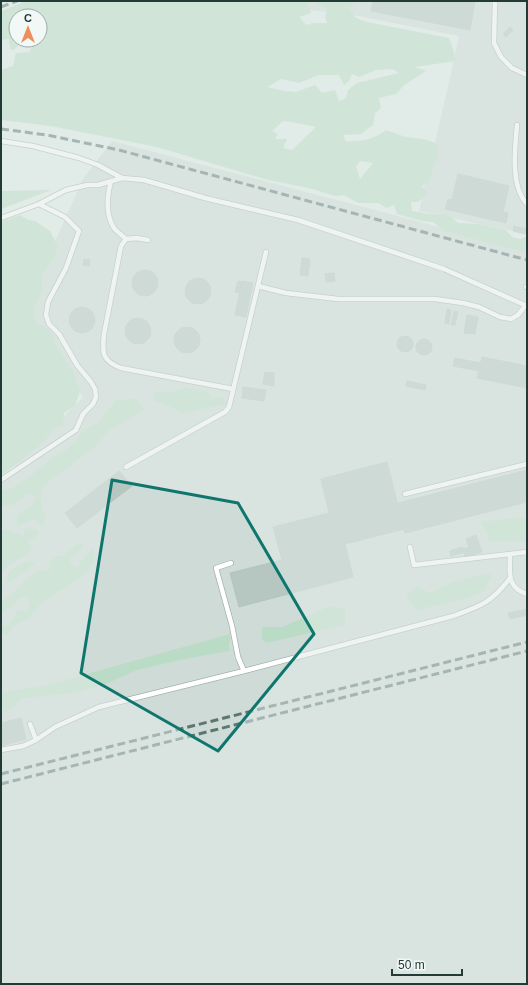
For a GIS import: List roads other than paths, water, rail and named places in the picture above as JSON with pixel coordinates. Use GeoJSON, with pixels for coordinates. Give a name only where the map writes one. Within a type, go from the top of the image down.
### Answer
{"type":"FeatureCollection","features":[{"type":"Feature","properties":{"kind":"lane"},"geometry":{"type":"LineString","coordinates":[[494,1],[494,43],[501,57],[512,68],[527,75]]}},
{"type":"Feature","properties":{"kind":"lane"},"geometry":{"type":"LineString","coordinates":[[516,125],[514,165],[517,182],[524,201],[527,204]]}},
{"type":"Feature","properties":{"kind":"lane"},"geometry":{"type":"LineString","coordinates":[[1,141],[33,146],[79,158],[98,165],[122,178]]}},
{"type":"Feature","properties":{"kind":"lane"},"geometry":{"type":"LineString","coordinates":[[1,218],[39,204],[66,190],[86,185],[98,185],[122,178],[144,180],[205,198],[298,220],[354,238],[444,269],[526,306],[518,315],[511,319],[500,317],[479,307],[435,298],[338,299],[286,293],[258,286]]}},
{"type":"Feature","properties":{"kind":"lane"},"geometry":{"type":"LineString","coordinates":[[110,181],[107,201],[114,228],[126,238],[148,240]]}},
{"type":"Feature","properties":{"kind":"lane"},"geometry":{"type":"LineString","coordinates":[[1,480],[76,430],[83,414],[93,404],[96,397],[95,389],[91,382],[77,364],[59,334],[49,324],[46,316],[48,302],[66,268],[79,231],[65,217],[39,204]]}},
{"type":"Feature","properties":{"kind":"lane"},"geometry":{"type":"LineString","coordinates":[[126,238],[121,246],[104,334],[103,348],[106,358],[110,364],[121,368],[233,389]]}},
{"type":"Feature","properties":{"kind":"lane"},"geometry":{"type":"LineString","coordinates":[[126,467],[225,412],[229,407],[266,252]]}},
{"type":"Feature","properties":{"kind":"lane"},"geometry":{"type":"LineString","coordinates":[[405,494],[527,464]]}},
{"type":"Feature","properties":{"kind":"lane"},"geometry":{"type":"LineString","coordinates":[[410,548],[414,566],[527,552]]}},
{"type":"Feature","properties":{"kind":"lane"},"geometry":{"type":"LineString","coordinates":[[510,554],[510,578],[514,586],[521,592],[527,594]]}},
{"type":"Feature","properties":{"kind":"lane"},"geometry":{"type":"LineString","coordinates":[[231,563],[216,568],[232,626],[238,658],[244,671]]}},
{"type":"Feature","properties":{"kind":"lane"},"geometry":{"type":"LineString","coordinates":[[1,750],[23,746],[36,740],[55,727],[99,707],[244,671],[453,616],[489,602],[502,589],[510,578]]}},
{"type":"Feature","properties":{"kind":"lane"},"geometry":{"type":"LineString","coordinates":[[30,724],[36,740]]}},
{"type":"Feature","properties":{"kind":"railway"},"geometry":{"type":"LineString","coordinates":[[1,7],[17,1]]}},
{"type":"Feature","properties":{"kind":"railway"},"geometry":{"type":"LineString","coordinates":[[1,129],[47,135],[119,150],[527,260]]}},
{"type":"Feature","properties":{"kind":"railway"},"geometry":{"type":"LineString","coordinates":[[1,774],[527,642]]}},
{"type":"Feature","properties":{"kind":"railway"},"geometry":{"type":"LineString","coordinates":[[1,784],[527,651]]}}]}
